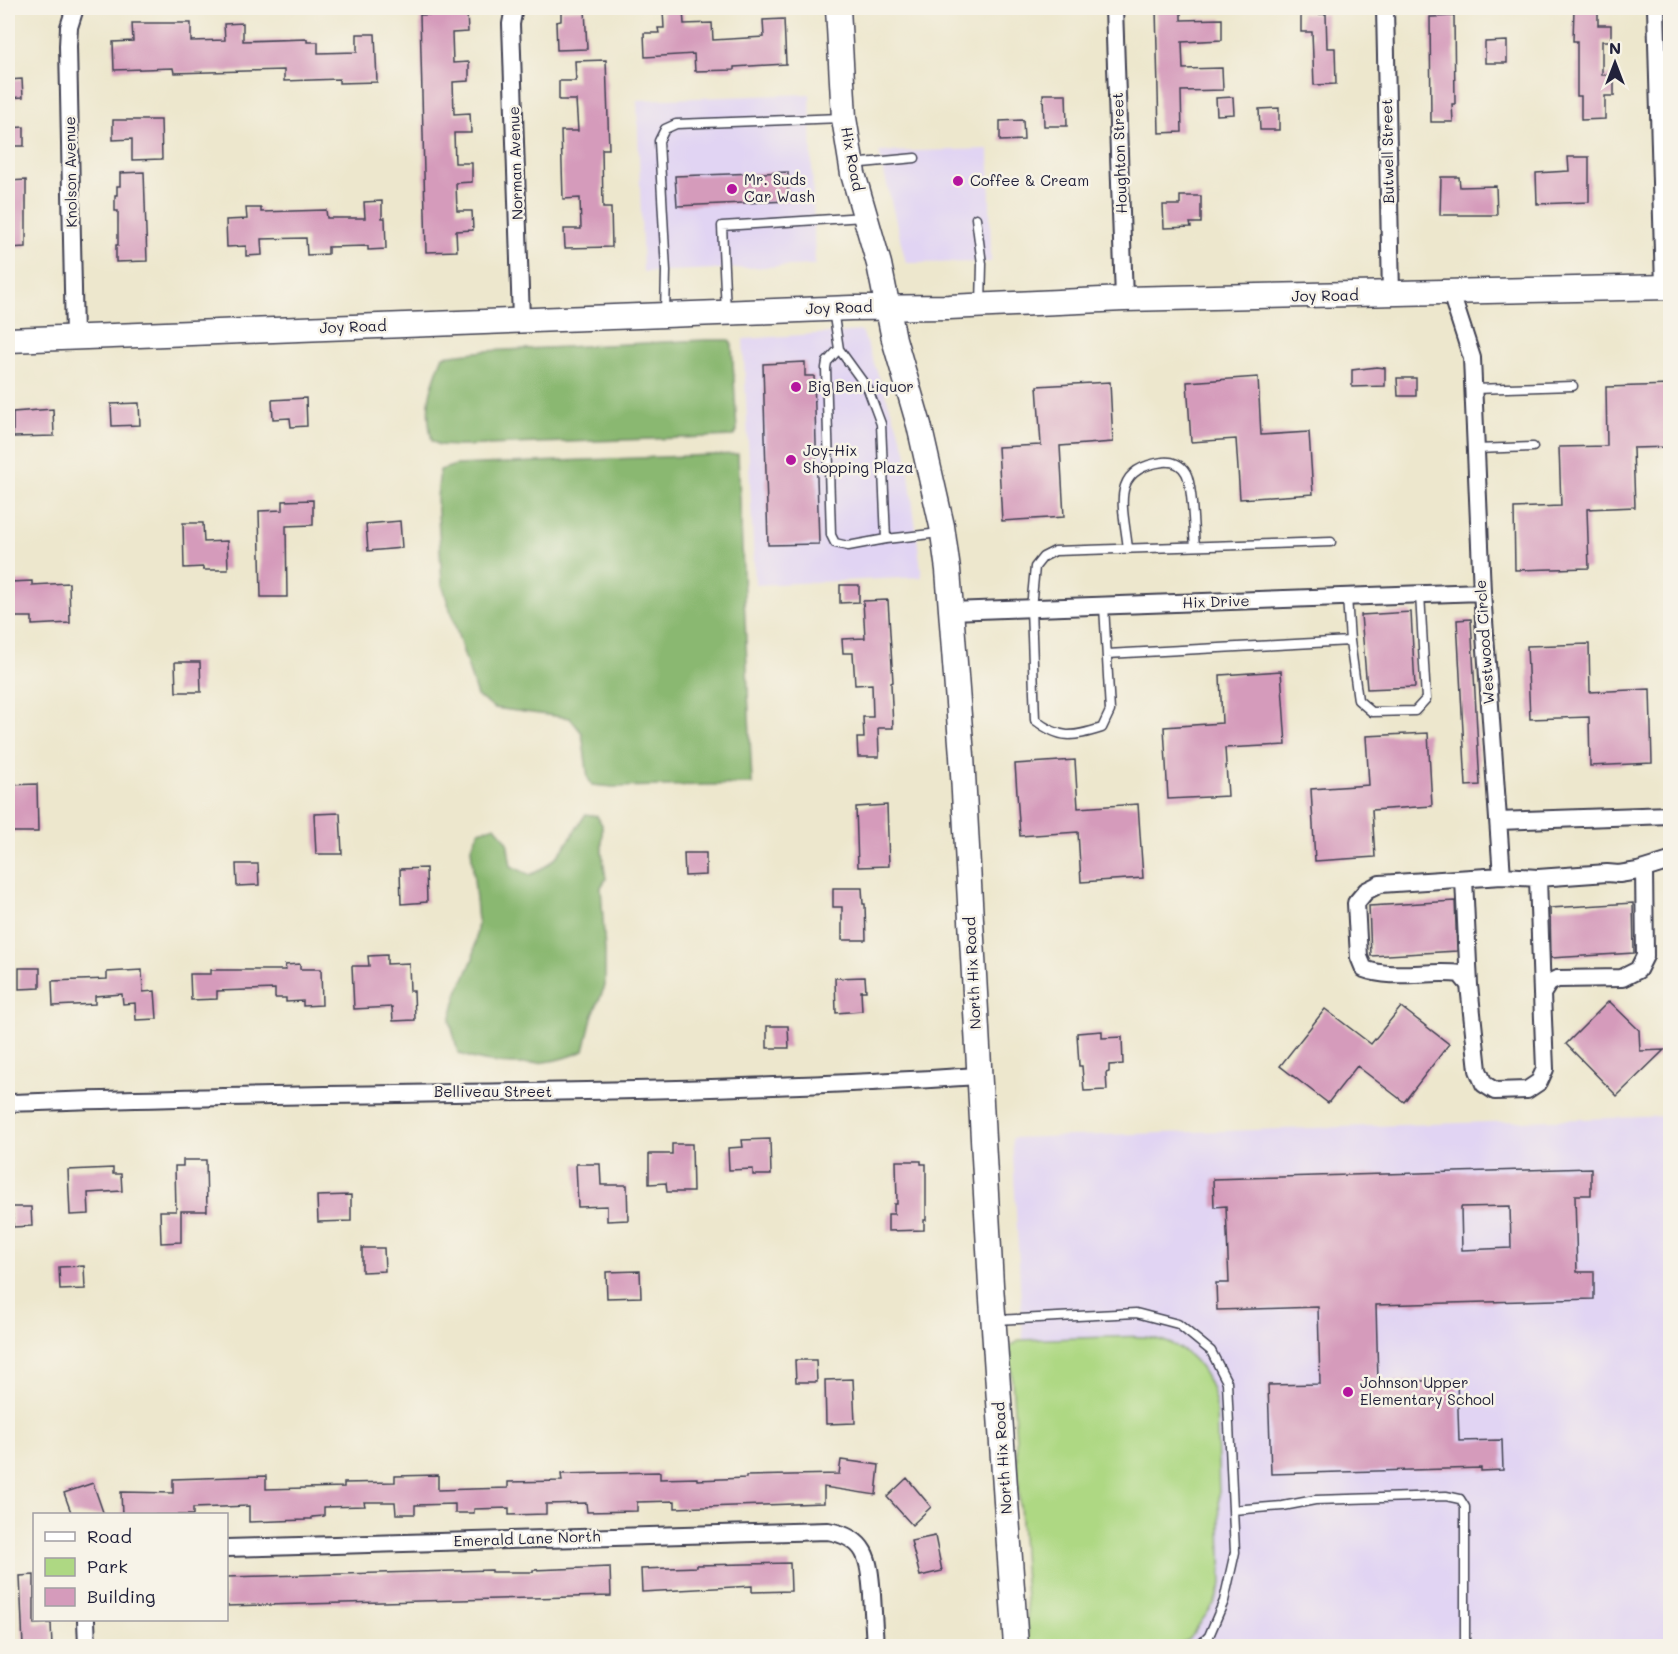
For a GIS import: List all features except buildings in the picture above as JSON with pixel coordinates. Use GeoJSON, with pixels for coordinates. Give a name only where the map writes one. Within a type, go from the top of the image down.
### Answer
{"type":"FeatureCollection","features":[{"type":"Feature","properties":{"kind":"street","name":"Knolson Avenue"},"geometry":{"type":"LineString","coordinates":[[74,337],[68,46],[69,27],[75,8]]}},
{"type":"Feature","properties":{"kind":"street","name":"Norman Avenue"},"geometry":{"type":"LineString","coordinates":[[514,8],[511,24],[521,319]]}},
{"type":"Feature","properties":{"kind":"street","name":"Hix Road"},"geometry":{"type":"LineString","coordinates":[[838,8],[844,118],[851,164],[879,264],[888,307]]}},
{"type":"Feature","properties":{"kind":"street","name":"Houghton Street"},"geometry":{"type":"LineString","coordinates":[[1114,8],[1124,299]]}},
{"type":"Feature","properties":{"kind":"street","name":"Butwell Street"},"geometry":{"type":"LineString","coordinates":[[1385,8],[1391,294]]}},
{"type":"Feature","properties":{"kind":"street"},"geometry":{"type":"LineString","coordinates":[[1656,8],[1667,287]]}},
{"type":"Feature","properties":{"kind":"street","name":"Joy Road"},"geometry":{"type":"LineString","coordinates":[[8,340],[833,308],[1667,287]]}},
{"type":"Feature","properties":{"kind":"street","name":"Westwood Circle"},"geometry":{"type":"LineString","coordinates":[[1451,293],[1472,358],[1482,592],[1502,876]]}},
{"type":"Feature","properties":{"kind":"street","name":"North Hix Road"},"geometry":{"type":"LineString","coordinates":[[888,307],[894,339],[919,425],[943,533],[948,570],[962,756],[993,1320],[1016,1647]]}},
{"type":"Feature","properties":{"kind":"street","name":"Hix Drive"},"geometry":{"type":"LineString","coordinates":[[951,611],[1482,592]]}},
{"type":"Feature","properties":{"kind":"street"},"geometry":{"type":"LineString","coordinates":[[1498,821],[1671,815]]}},
{"type":"Feature","properties":{"kind":"street"},"geometry":{"type":"LineString","coordinates":[[1469,985],[1460,974],[1444,972],[1377,974],[1364,969],[1359,957],[1356,903],[1366,891],[1380,884],[1502,876],[1538,878],[1619,874],[1671,861]]}},
{"type":"Feature","properties":{"kind":"street"},"geometry":{"type":"LineString","coordinates":[[1542,994],[1549,983],[1557,979],[1622,978],[1638,970],[1645,956],[1644,869]]}},
{"type":"Feature","properties":{"kind":"street"},"geometry":{"type":"LineString","coordinates":[[1464,879],[1469,985],[1478,1070],[1484,1084],[1495,1091],[1527,1090],[1539,1082],[1545,1069],[1538,878]]}},
{"type":"Feature","properties":{"kind":"street","name":"Belliveau Street"},"geometry":{"type":"LineString","coordinates":[[8,1103],[180,1096],[600,1091],[895,1082],[979,1076]]}},
{"type":"Feature","properties":{"kind":"street","name":"Emerald Lane North"},"geometry":{"type":"LineString","coordinates":[[228,1548],[828,1531],[853,1539],[862,1547],[868,1561],[875,1647]]}},
{"type":"Feature","properties":{"kind":"street"},"geometry":{"type":"LineString","coordinates":[[86,1621],[87,1647]]}},
{"type":"Feature","properties":{"kind":"lane"},"geometry":{"type":"LineString","coordinates":[[665,314],[666,271],[659,141],[665,129],[676,124],[844,118]]}},
{"type":"Feature","properties":{"kind":"lane"},"geometry":{"type":"LineString","coordinates":[[851,164],[915,158]]}},
{"type":"Feature","properties":{"kind":"lane"},"geometry":{"type":"LineString","coordinates":[[726,312],[722,226],[866,217]]}},
{"type":"Feature","properties":{"kind":"lane"},"geometry":{"type":"LineString","coordinates":[[976,218],[982,264],[981,305]]}},
{"type":"Feature","properties":{"kind":"lane"},"geometry":{"type":"LineString","coordinates":[[833,308],[839,349],[868,389],[881,424],[886,539]]}},
{"type":"Feature","properties":{"kind":"lane"},"geometry":{"type":"LineString","coordinates":[[839,349],[827,362],[826,368],[831,535],[835,543],[848,546],[943,533]]}},
{"type":"Feature","properties":{"kind":"lane"},"geometry":{"type":"LineString","coordinates":[[1473,389],[1574,386]]}},
{"type":"Feature","properties":{"kind":"lane"},"geometry":{"type":"LineString","coordinates":[[1475,449],[1533,447]]}},
{"type":"Feature","properties":{"kind":"lane"},"geometry":{"type":"LineString","coordinates":[[1128,549],[1123,488],[1128,477],[1139,469],[1169,461],[1180,466],[1186,473],[1195,546]]}},
{"type":"Feature","properties":{"kind":"lane"},"geometry":{"type":"LineString","coordinates":[[1104,606],[1110,711],[1102,728],[1074,736],[1050,732],[1035,720],[1031,608],[1035,567],[1043,557],[1055,551],[1331,542]]}},
{"type":"Feature","properties":{"kind":"lane"},"geometry":{"type":"LineString","coordinates":[[1347,597],[1358,700],[1372,712],[1415,711],[1426,699],[1420,594]]}},
{"type":"Feature","properties":{"kind":"lane"},"geometry":{"type":"LineString","coordinates":[[1107,654],[1350,641]]}},
{"type":"Feature","properties":{"kind":"lane"},"geometry":{"type":"LineString","coordinates":[[993,1320],[1136,1313],[1178,1324],[1211,1351],[1227,1382],[1235,1552],[1224,1601],[1209,1636],[1199,1647]]}},
{"type":"Feature","properties":{"kind":"lane"},"geometry":{"type":"LineString","coordinates":[[1233,1509],[1282,1506],[1315,1500],[1446,1496],[1460,1499],[1465,1507],[1465,1647]]}},
{"type":"Feature","properties":{"kind":"shaded area"},"geometry":{"type":"Polygon","coordinates":[[[810,94],[815,265],[643,272],[637,100],[810,94]]]}},
{"type":"Feature","properties":{"kind":"shaded area"},"geometry":{"type":"Polygon","coordinates":[[[989,149],[991,262],[906,263],[879,152],[989,149]]]}},
{"type":"Feature","properties":{"kind":"shaded area"},"geometry":{"type":"Polygon","coordinates":[[[862,331],[906,450],[922,577],[755,585],[743,339],[862,331]]]}},
{"type":"Feature","properties":{"kind":"shaded area","name":"Johnson Upper Elementary School"},"geometry":{"type":"Polygon","coordinates":[[[1670,1116],[1670,1646],[1040,1646],[1012,1138],[1670,1116]]]}},
{"type":"Feature","properties":{"kind":"green space"},"geometry":{"type":"Polygon","coordinates":[[[729,340],[732,345],[737,431],[734,436],[459,446],[439,445],[432,441],[429,417],[430,397],[443,356],[485,351],[729,340]]]}},
{"type":"Feature","properties":{"kind":"green space"},"geometry":{"type":"Polygon","coordinates":[[[738,454],[752,784],[613,787],[592,785],[588,778],[582,733],[570,718],[494,708],[477,696],[442,584],[437,497],[440,470],[456,465],[738,454]]]}},
{"type":"Feature","properties":{"kind":"green space"},"geometry":{"type":"Polygon","coordinates":[[[586,814],[597,816],[602,825],[602,852],[606,879],[601,887],[605,986],[593,1014],[584,1051],[554,1060],[521,1064],[488,1062],[458,1053],[450,1020],[458,992],[473,959],[478,921],[471,848],[479,831],[495,826],[507,841],[511,866],[530,875],[557,857],[586,814]]]}},
{"type":"Feature","properties":{"kind":"green space"},"geometry":{"type":"Polygon","coordinates":[[[1141,1337],[1165,1341],[1176,1346],[1194,1360],[1208,1380],[1216,1404],[1222,1584],[1214,1604],[1188,1640],[1175,1646],[1029,1646],[1010,1347],[1020,1340],[1141,1337]]]}},
{"type":"Feature","properties":{"kind":"place","name":"Coffee & Cream"},"geometry":{"type":"Point","coordinates":[958,181]}},
{"type":"Feature","properties":{"kind":"place","name":"Mr. Suds Car Wash"},"geometry":{"type":"Point","coordinates":[732,189]}},
{"type":"Feature","properties":{"kind":"place","name":"Big Ben Liquor"},"geometry":{"type":"Point","coordinates":[796,387]}},
{"type":"Feature","properties":{"kind":"place","name":"Joy-Hix Shopping Plaza"},"geometry":{"type":"Point","coordinates":[791,460]}},
{"type":"Feature","properties":{"kind":"place","name":"Johnson Upper Elementary School"},"geometry":{"type":"Point","coordinates":[1348,1392]}}]}
